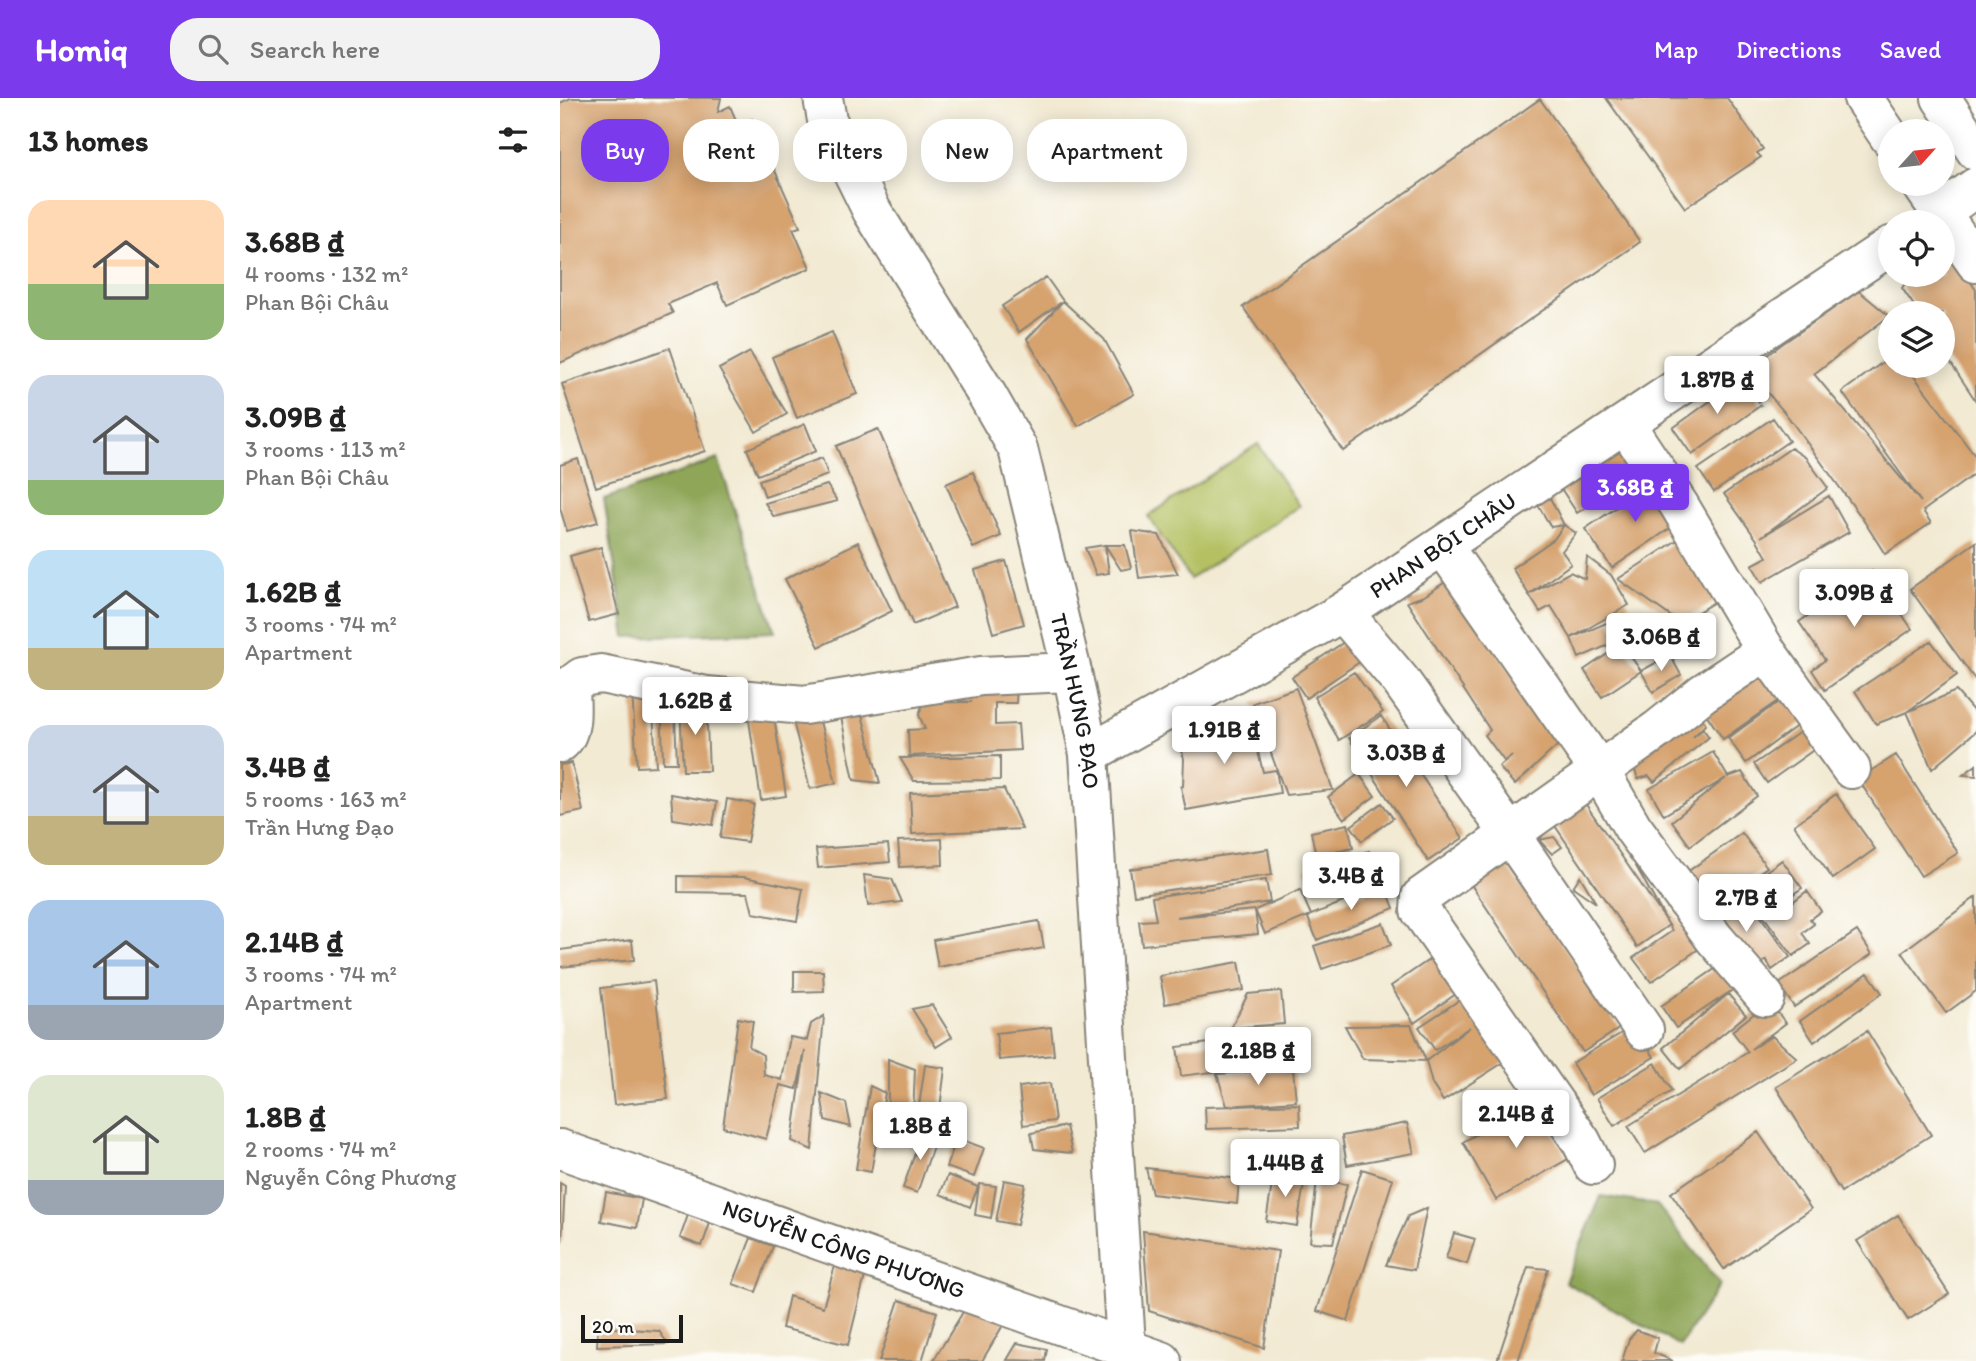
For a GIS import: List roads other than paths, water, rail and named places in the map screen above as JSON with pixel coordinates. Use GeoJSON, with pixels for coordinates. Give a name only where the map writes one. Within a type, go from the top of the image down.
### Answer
{"type":"FeatureCollection","features":[{"type":"Feature","properties":{"kind":"street","name":"TRẦN HƯNG ĐẠO"},"geometry":{"type":"LineString","coordinates":[[823,98],[827,120],[872,211],[1018,449],[1089,754],[1130,1357]]}},
{"type":"Feature","properties":{"kind":"street"},"geometry":{"type":"LineString","coordinates":[[1863,98],[1878,120]]}},
{"type":"Feature","properties":{"kind":"street"},"geometry":{"type":"LineString","coordinates":[[1941,98],[1976,151]]}},
{"type":"Feature","properties":{"kind":"street"},"geometry":{"type":"LineString","coordinates":[[1976,187],[1929,206],[1976,263]]}},
{"type":"Feature","properties":{"kind":"street","name":"PHAN BỘI CHÂU"},"geometry":{"type":"LineString","coordinates":[[1089,754],[1343,612],[1878,254]]}},
{"type":"Feature","properties":{"kind":"street"},"geometry":{"type":"LineString","coordinates":[[1626,425],[1679,505],[1766,651],[1851,769]]}},
{"type":"Feature","properties":{"kind":"street"},"geometry":{"type":"LineString","coordinates":[[1443,546],[1599,770],[1633,828],[1714,938],[1765,997]]}},
{"type":"Feature","properties":{"kind":"street"},"geometry":{"type":"LineString","coordinates":[[1343,612],[1400,680],[1644,1030]]}},
{"type":"Feature","properties":{"kind":"street"},"geometry":{"type":"LineString","coordinates":[[1593,1165],[1581,1142],[1420,909],[1421,897],[1657,730],[1703,693],[1766,651]]}},
{"type":"Feature","properties":{"kind":"street"},"geometry":{"type":"LineString","coordinates":[[560,743],[565,739],[569,727],[570,686],[582,677],[601,674],[706,696],[804,705],[981,676],[1072,672]]}},
{"type":"Feature","properties":{"kind":"street","name":"NGUYỄN CÔNG PHƯƠNG"},"geometry":{"type":"LineString","coordinates":[[560,1149],[1130,1357],[1162,1361]]}}]}
